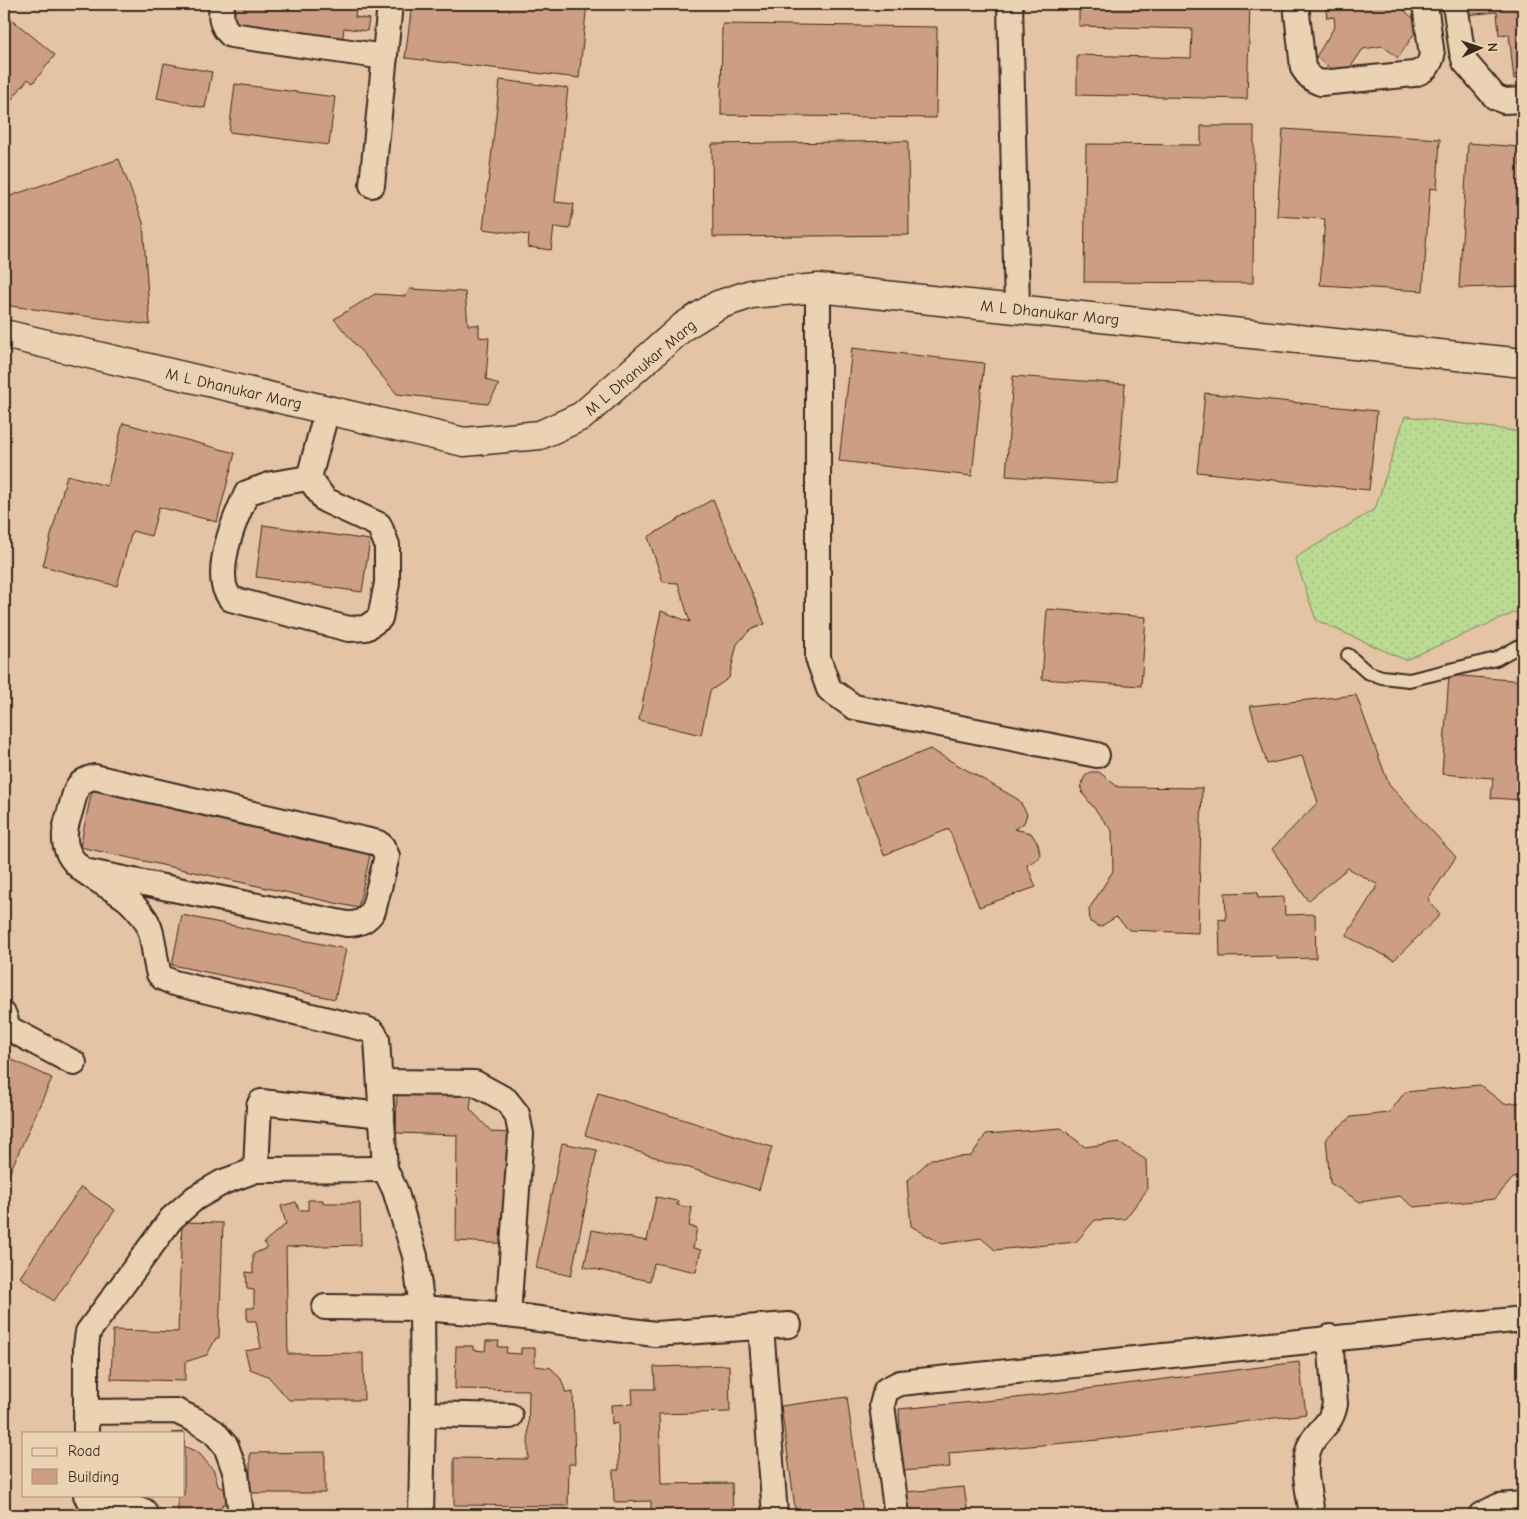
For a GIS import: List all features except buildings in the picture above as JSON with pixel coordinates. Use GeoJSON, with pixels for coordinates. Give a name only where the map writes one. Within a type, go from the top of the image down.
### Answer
{"type":"FeatureCollection","features":[{"type":"Feature","properties":{"kind":"street"},"geometry":{"type":"LineString","coordinates":[[222,4],[220,16],[223,28],[231,35],[385,57]]}},
{"type":"Feature","properties":{"kind":"street"},"geometry":{"type":"LineString","coordinates":[[372,185],[390,4]]}},
{"type":"Feature","properties":{"kind":"street"},"geometry":{"type":"LineString","coordinates":[[1010,4],[1017,309]]}},
{"type":"Feature","properties":{"kind":"street"},"geometry":{"type":"LineString","coordinates":[[1296,4],[1303,68],[1307,75],[1321,84],[1414,74],[1424,71],[1430,64],[1432,56],[1425,4]]}},
{"type":"Feature","properties":{"kind":"street"},"geometry":{"type":"LineString","coordinates":[[1455,4],[1465,62],[1495,97],[1504,101],[1522,100]]}},
{"type":"Feature","properties":{"kind":"street"},"geometry":{"type":"LineString","coordinates":[[818,288],[818,658],[829,689],[854,707],[1097,755]]}},
{"type":"Feature","properties":{"kind":"street","name":"M L Dhanukar Marg"},"geometry":{"type":"LineString","coordinates":[[4,334],[464,442],[540,435],[582,416],[684,326],[718,305],[751,294],[818,288],[1523,363]]}},
{"type":"Feature","properties":{"kind":"street"},"geometry":{"type":"LineString","coordinates":[[309,478],[327,410]]}},
{"type":"Feature","properties":{"kind":"street"},"geometry":{"type":"LineString","coordinates":[[309,478],[325,500],[379,525],[387,545],[386,583],[380,618],[366,628],[349,628],[231,599],[224,587],[223,567],[236,515],[247,493],[272,484],[309,478]]}},
{"type":"Feature","properties":{"kind":"street"},"geometry":{"type":"LineString","coordinates":[[84,871],[347,924],[362,922],[373,911],[387,856],[382,846],[378,843],[94,777],[87,779],[77,787],[65,833],[65,843],[71,858],[84,871],[127,899],[144,917],[151,934],[159,974],[163,978],[174,983],[366,1029],[373,1032],[377,1039],[385,1169],[395,1190],[415,1256],[422,1308],[423,1414],[421,1515]]}},
{"type":"Feature","properties":{"kind":"street"},"geometry":{"type":"LineString","coordinates":[[5,1024],[74,1063]]}},
{"type":"Feature","properties":{"kind":"street"},"geometry":{"type":"LineString","coordinates":[[380,1082],[475,1082],[506,1100],[517,1114],[521,1134],[508,1315]]}},
{"type":"Feature","properties":{"kind":"street"},"geometry":{"type":"LineString","coordinates":[[256,1170],[258,1106],[261,1102],[382,1115]]}},
{"type":"Feature","properties":{"kind":"street"},"geometry":{"type":"LineString","coordinates":[[241,1515],[236,1474],[226,1446],[214,1432],[195,1420],[176,1411],[86,1422],[86,1347],[88,1332],[171,1219],[194,1198],[216,1186],[256,1170],[385,1169]]}},
{"type":"Feature","properties":{"kind":"street"},"geometry":{"type":"LineString","coordinates":[[325,1307],[422,1308],[508,1315],[655,1334],[789,1324]]}},
{"type":"Feature","properties":{"kind":"street"},"geometry":{"type":"LineString","coordinates":[[897,1515],[882,1404],[886,1390],[900,1383],[1523,1318]]}},
{"type":"Feature","properties":{"kind":"street"},"geometry":{"type":"LineString","coordinates":[[761,1326],[776,1515]]}},
{"type":"Feature","properties":{"kind":"street"},"geometry":{"type":"LineString","coordinates":[[1312,1515],[1305,1462],[1313,1441],[1333,1415],[1335,1404],[1330,1337]]}},
{"type":"Feature","properties":{"kind":"street"},"geometry":{"type":"LineString","coordinates":[[423,1414],[510,1416]]}},
{"type":"Feature","properties":{"kind":"street"},"geometry":{"type":"LineString","coordinates":[[87,1496],[94,1506],[105,1509],[138,1508],[144,1511],[145,1515]]}},
{"type":"Feature","properties":{"kind":"street"},"geometry":{"type":"LineString","coordinates":[[1481,1515],[1499,1506],[1523,1504]]}},
{"type":"Feature","properties":{"kind":"lane"},"geometry":{"type":"LineString","coordinates":[[1348,655],[1367,672],[1382,677],[1409,680],[1496,659],[1523,644]]}},
{"type":"Feature","properties":{"kind":"green space"},"geometry":{"type":"Polygon","coordinates":[[[1405,416],[1523,432],[1523,609],[1405,660],[1316,620],[1295,558],[1375,509],[1405,416]]]}}]}
